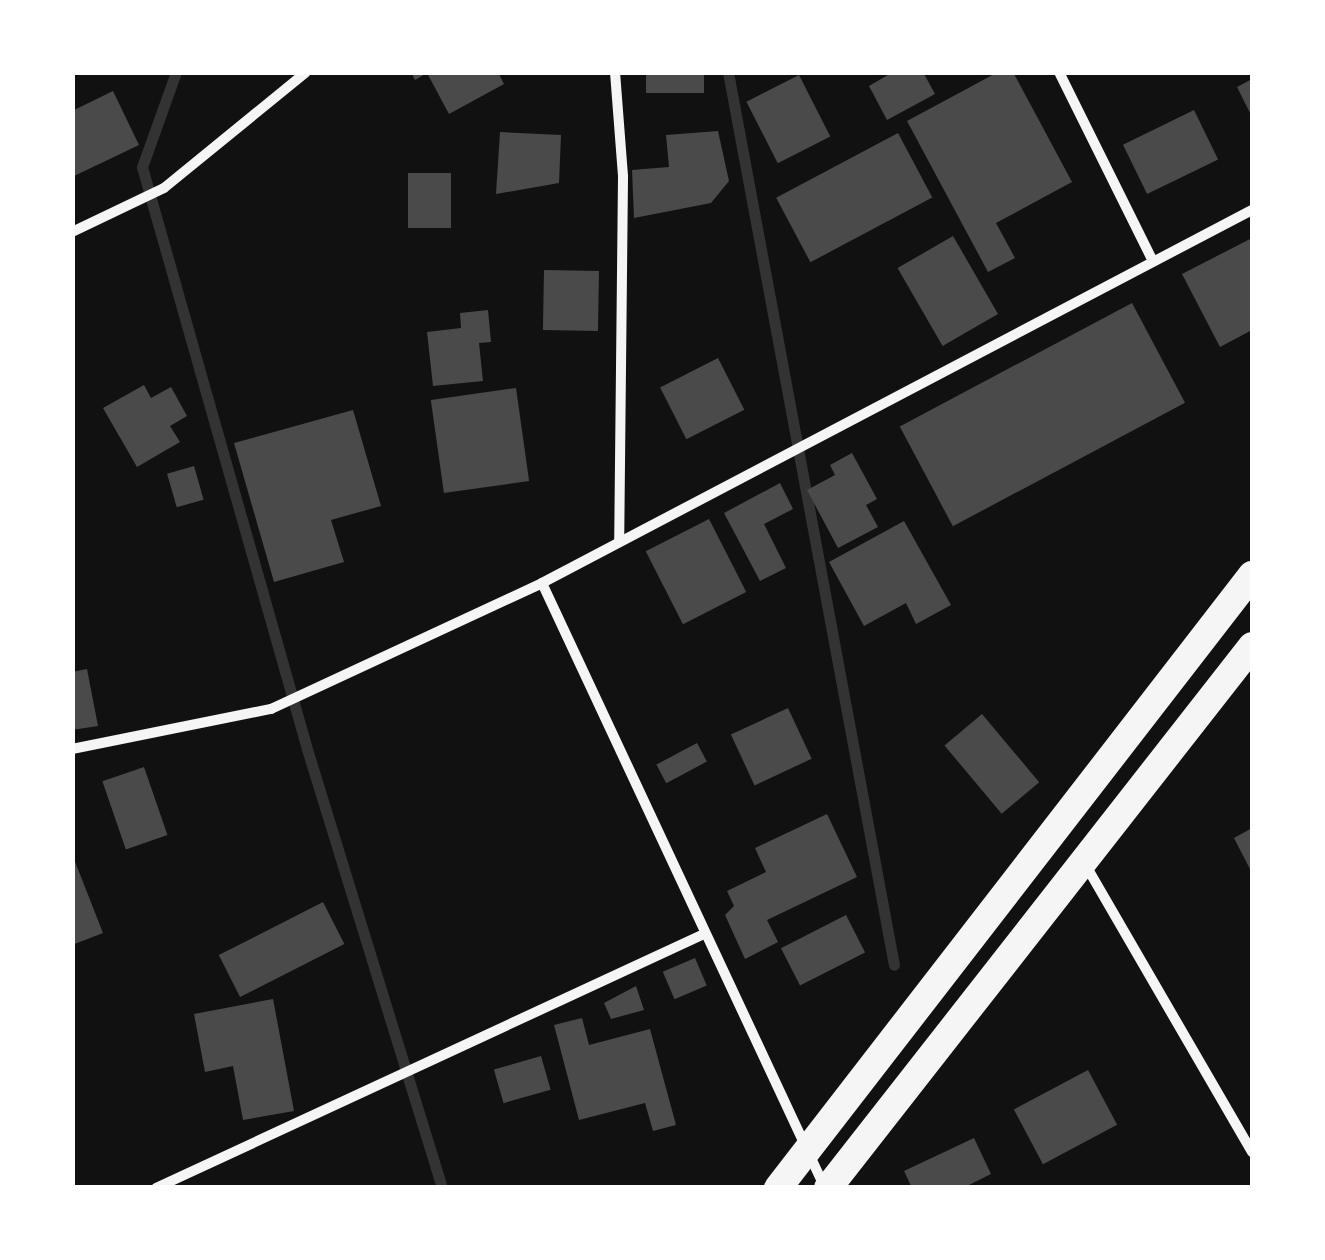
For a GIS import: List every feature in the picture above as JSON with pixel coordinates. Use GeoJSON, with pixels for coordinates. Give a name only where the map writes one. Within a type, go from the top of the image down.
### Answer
{"type":"FeatureCollection","features":[{"type":"Feature","properties":{"kind":"highway"},"geometry":{"type":"LineString","coordinates":[[778,1188],[1252,576]]}},
{"type":"Feature","properties":{"kind":"highway"},"geometry":{"type":"LineString","coordinates":[[827,1188],[1086,864],[1252,646]]}},
{"type":"Feature","properties":{"kind":"street"},"geometry":{"type":"LineString","coordinates":[[72,232],[164,188],[306,72]]}},
{"type":"Feature","properties":{"kind":"street"},"geometry":{"type":"LineString","coordinates":[[615,72],[623,177],[619,540]]}},
{"type":"Feature","properties":{"kind":"street"},"geometry":{"type":"LineString","coordinates":[[1060,72],[1154,261]]}},
{"type":"Feature","properties":{"kind":"street"},"geometry":{"type":"LineString","coordinates":[[72,749],[271,709],[542,583],[1252,210]]}},
{"type":"Feature","properties":{"kind":"street"},"geometry":{"type":"LineString","coordinates":[[542,583],[806,1152],[827,1188]]}},
{"type":"Feature","properties":{"kind":"street"},"geometry":{"type":"LineString","coordinates":[[1086,864],[1252,1152]]}},
{"type":"Feature","properties":{"kind":"street"},"geometry":{"type":"LineString","coordinates":[[156,1188],[704,934]]}},
{"type":"Feature","properties":{"kind":"building"},"geometry":{"type":"Polygon","coordinates":[[[411,72],[498,72],[504,84],[449,114],[427,73],[415,80],[411,72]]]}},
{"type":"Feature","properties":{"kind":"building"},"geometry":{"type":"Polygon","coordinates":[[[646,72],[704,72],[704,93],[646,93],[646,72]]]}},
{"type":"Feature","properties":{"kind":"building"},"geometry":{"type":"Polygon","coordinates":[[[893,72],[923,72],[935,94],[887,120],[869,86],[893,72]]]}},
{"type":"Feature","properties":{"kind":"building"},"geometry":{"type":"Polygon","coordinates":[[[998,72],[1013,72],[1072,182],[996,223],[1015,258],[988,272],[907,121],[998,72]]]}},
{"type":"Feature","properties":{"kind":"building"},"geometry":{"type":"Polygon","coordinates":[[[799,75],[830,136],[778,163],[746,102],[799,75]]]}},
{"type":"Feature","properties":{"kind":"building"},"geometry":{"type":"Polygon","coordinates":[[[1252,79],[1252,117],[1237,87],[1252,79]]]}},
{"type":"Feature","properties":{"kind":"building"},"geometry":{"type":"Polygon","coordinates":[[[113,91],[139,145],[72,177],[72,111],[113,91]]]}},
{"type":"Feature","properties":{"kind":"building"},"geometry":{"type":"Polygon","coordinates":[[[1194,110],[1218,159],[1147,194],[1123,145],[1194,110]]]}},
{"type":"Feature","properties":{"kind":"building"},"geometry":{"type":"Polygon","coordinates":[[[718,131],[729,181],[711,203],[634,218],[632,170],[669,167],[666,135],[718,131]]]}},
{"type":"Feature","properties":{"kind":"building"},"geometry":{"type":"Polygon","coordinates":[[[500,132],[561,135],[559,183],[496,194],[500,132]]]}},
{"type":"Feature","properties":{"kind":"building"},"geometry":{"type":"Polygon","coordinates":[[[898,133],[932,197],[810,262],[776,198],[898,133]]]}},
{"type":"Feature","properties":{"kind":"building"},"geometry":{"type":"Polygon","coordinates":[[[408,173],[451,173],[451,228],[408,228],[408,173]]]}},
{"type":"Feature","properties":{"kind":"building"},"geometry":{"type":"Polygon","coordinates":[[[953,236],[998,314],[943,346],[898,268],[953,236]]]}},
{"type":"Feature","properties":{"kind":"building"},"geometry":{"type":"Polygon","coordinates":[[[1252,238],[1252,330],[1220,347],[1182,274],[1252,238]]]}},
{"type":"Feature","properties":{"kind":"building"},"geometry":{"type":"Polygon","coordinates":[[[544,270],[599,271],[598,331],[543,330],[544,270]]]}},
{"type":"Feature","properties":{"kind":"building"},"geometry":{"type":"Polygon","coordinates":[[[1132,303],[1185,403],[953,526],[900,426],[1132,303]]]}},
{"type":"Feature","properties":{"kind":"building"},"geometry":{"type":"Polygon","coordinates":[[[488,310],[491,342],[479,343],[483,381],[433,386],[427,332],[461,328],[460,313],[488,310]]]}},
{"type":"Feature","properties":{"kind":"building"},"geometry":{"type":"Polygon","coordinates":[[[718,358],[744,410],[686,439],[660,388],[718,358]]]}},
{"type":"Feature","properties":{"kind":"building"},"geometry":{"type":"Polygon","coordinates":[[[144,385],[151,398],[171,387],[187,416],[170,426],[180,442],[137,467],[103,408],[144,385]]]}},
{"type":"Feature","properties":{"kind":"building"},"geometry":{"type":"Polygon","coordinates":[[[516,388],[529,481],[444,493],[431,400],[516,388]]]}},
{"type":"Feature","properties":{"kind":"building"},"geometry":{"type":"Polygon","coordinates":[[[353,410],[381,506],[331,520],[344,562],[274,582],[234,443],[353,410]]]}},
{"type":"Feature","properties":{"kind":"building"},"geometry":{"type":"Polygon","coordinates":[[[852,453],[877,499],[866,505],[878,527],[838,548],[807,490],[835,475],[830,465],[852,453]]]}},
{"type":"Feature","properties":{"kind":"building"},"geometry":{"type":"Polygon","coordinates":[[[194,466],[204,500],[177,507],[167,474],[194,466]]]}},
{"type":"Feature","properties":{"kind":"building"},"geometry":{"type":"Polygon","coordinates":[[[780,483],[793,509],[764,524],[786,568],[760,581],[724,513],[780,483]]]}},
{"type":"Feature","properties":{"kind":"building"},"geometry":{"type":"Polygon","coordinates":[[[709,519],[746,592],[683,624],[646,551],[709,519]]]}},
{"type":"Feature","properties":{"kind":"building"},"geometry":{"type":"Polygon","coordinates":[[[904,521],[951,605],[916,624],[906,603],[864,626],[829,562],[904,521]]]}},
{"type":"Feature","properties":{"kind":"building"},"geometry":{"type":"Polygon","coordinates":[[[87,669],[98,726],[72,730],[72,672],[87,669]]]}},
{"type":"Feature","properties":{"kind":"building"},"geometry":{"type":"Polygon","coordinates":[[[788,708],[812,759],[755,785],[731,735],[788,708]]]}},
{"type":"Feature","properties":{"kind":"building"},"geometry":{"type":"Polygon","coordinates":[[[982,714],[1039,782],[1002,814],[944,745],[982,714]]]}},
{"type":"Feature","properties":{"kind":"building"},"geometry":{"type":"Polygon","coordinates":[[[697,743],[707,762],[666,783],[656,765],[697,743]]]}},
{"type":"Feature","properties":{"kind":"building"},"geometry":{"type":"Polygon","coordinates":[[[144,767],[167,835],[126,849],[102,781],[144,767]]]}},
{"type":"Feature","properties":{"kind":"building"},"geometry":{"type":"Polygon","coordinates":[[[827,814],[857,877],[767,920],[778,942],[745,959],[725,915],[734,906],[727,891],[766,872],[755,848],[827,814]]]}},
{"type":"Feature","properties":{"kind":"building"},"geometry":{"type":"Polygon","coordinates":[[[1252,828],[1252,873],[1234,838],[1252,828]]]}},
{"type":"Feature","properties":{"kind":"building"},"geometry":{"type":"Polygon","coordinates":[[[72,854],[103,933],[72,945],[72,854]]]}},
{"type":"Feature","properties":{"kind":"building"},"geometry":{"type":"Polygon","coordinates":[[[323,902],[344,944],[240,997],[219,955],[323,902]]]}},
{"type":"Feature","properties":{"kind":"building"},"geometry":{"type":"Polygon","coordinates":[[[846,915],[865,952],[800,986],[781,948],[846,915]]]}},
{"type":"Feature","properties":{"kind":"building"},"geometry":{"type":"Polygon","coordinates":[[[695,958],[707,986],[675,999],[663,972],[695,958]]]}},
{"type":"Feature","properties":{"kind":"building"},"geometry":{"type":"Polygon","coordinates":[[[636,986],[644,1010],[611,1019],[604,1003],[636,986]]]}},
{"type":"Feature","properties":{"kind":"building"},"geometry":{"type":"Polygon","coordinates":[[[273,999],[294,1111],[243,1120],[233,1066],[205,1072],[194,1014],[273,999]]]}},
{"type":"Feature","properties":{"kind":"building"},"geometry":{"type":"Polygon","coordinates":[[[582,1018],[589,1045],[650,1029],[676,1125],[653,1131],[645,1103],[579,1120],[554,1025],[582,1018]]]}},
{"type":"Feature","properties":{"kind":"building"},"geometry":{"type":"Polygon","coordinates":[[[541,1056],[551,1090],[504,1103],[494,1070],[541,1056]]]}},
{"type":"Feature","properties":{"kind":"building"},"geometry":{"type":"Polygon","coordinates":[[[1088,1070],[1117,1125],[1043,1164],[1014,1109],[1088,1070]]]}},
{"type":"Feature","properties":{"kind":"building"},"geometry":{"type":"Polygon","coordinates":[[[974,1138],[991,1174],[963,1188],[912,1188],[904,1171],[974,1138]]]}},
{"type":"Feature","properties":{"kind":"waterway"},"geometry":{"type":"LineString","coordinates":[[176,72],[142,167],[307,749],[442,1188]]}},
{"type":"Feature","properties":{"kind":"waterway"},"geometry":{"type":"LineString","coordinates":[[728,72],[894,965]]}}]}
